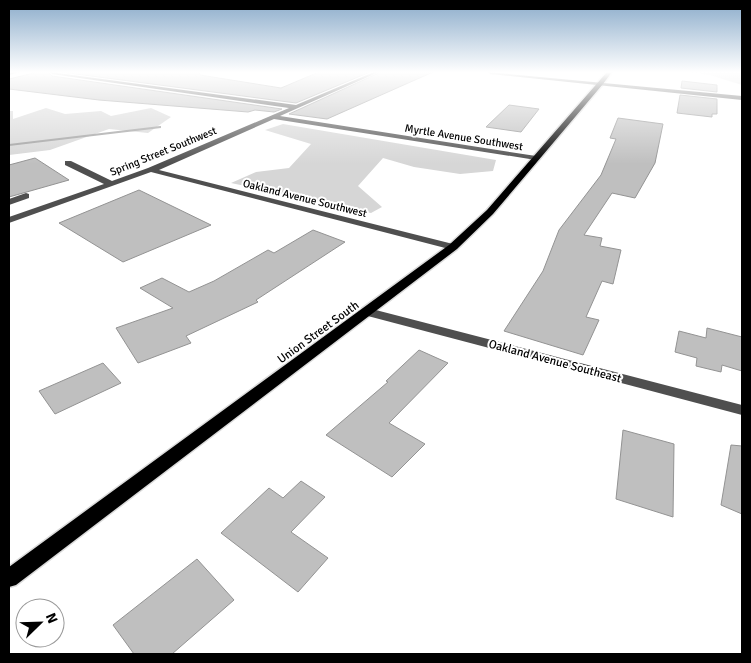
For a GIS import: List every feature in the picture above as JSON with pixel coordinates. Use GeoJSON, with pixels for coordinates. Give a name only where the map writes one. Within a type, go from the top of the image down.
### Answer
{"type":"FeatureCollection","features":[{"type":"Feature","properties":{"kind":"main road","name":"Union Street South"},"geometry":{"type":"LineString","coordinates":[[9,578],[453,247],[490,212],[584,103]]}},
{"type":"Feature","properties":{"kind":"street"},"geometry":{"type":"LineString","coordinates":[[274,103],[296,106]]}},
{"type":"Feature","properties":{"kind":"street","name":"Spring Street Southwest"},"geometry":{"type":"LineString","coordinates":[[9,220],[151,170],[303,103]]}},
{"type":"Feature","properties":{"kind":"street","name":"Myrtle Avenue Southwest"},"geometry":{"type":"LineString","coordinates":[[271,117],[536,158]]}},
{"type":"Feature","properties":{"kind":"street"},"geometry":{"type":"LineString","coordinates":[[68,163],[111,184]]}},
{"type":"Feature","properties":{"kind":"street","name":"Oakland Avenue Southwest"},"geometry":{"type":"LineString","coordinates":[[151,170],[453,247]]}},
{"type":"Feature","properties":{"kind":"street"},"geometry":{"type":"LineString","coordinates":[[9,202],[26,196]]}},
{"type":"Feature","properties":{"kind":"street","name":"Oakland Avenue Southeast"},"geometry":{"type":"LineString","coordinates":[[368,312],[742,410]]}},
{"type":"Feature","properties":{"kind":"shaded area"},"geometry":{"type":"Polygon","coordinates":[[[46,108],[65,114],[101,111],[111,116],[151,108],[171,117],[148,133],[109,129],[50,150],[9,155],[9,111],[13,111],[13,119],[46,108]]]}},
{"type":"Feature","properties":{"kind":"shaded area"},"geometry":{"type":"Polygon","coordinates":[[[283,124],[496,160],[493,171],[460,174],[414,167],[383,158],[358,186],[382,207],[371,213],[231,183],[256,172],[289,168],[311,144],[265,130],[283,124]]]}},
{"type":"Feature","properties":{"kind":"building"},"geometry":{"type":"Polygon","coordinates":[[[136,103],[240,103],[282,109],[274,112],[255,110],[248,112],[136,103]]]}},
{"type":"Feature","properties":{"kind":"building"},"geometry":{"type":"Polygon","coordinates":[[[313,103],[363,103],[327,119],[289,114],[313,103]]]}},
{"type":"Feature","properties":{"kind":"building"},"geometry":{"type":"Polygon","coordinates":[[[679,103],[717,103],[717,114],[712,114],[712,117],[677,113],[679,103]]]}},
{"type":"Feature","properties":{"kind":"building"},"geometry":{"type":"Polygon","coordinates":[[[509,105],[539,109],[521,132],[486,127],[509,105]]]}},
{"type":"Feature","properties":{"kind":"building"},"geometry":{"type":"Polygon","coordinates":[[[618,118],[663,124],[655,163],[635,198],[612,193],[584,235],[602,238],[600,246],[621,250],[613,284],[602,281],[586,317],[599,320],[583,355],[504,331],[543,271],[559,230],[601,175],[616,139],[610,138],[618,118]]]}},
{"type":"Feature","properties":{"kind":"building"},"geometry":{"type":"Polygon","coordinates":[[[35,158],[69,180],[9,197],[9,165],[35,158]]]}},
{"type":"Feature","properties":{"kind":"building"},"geometry":{"type":"Polygon","coordinates":[[[139,190],[211,225],[123,262],[59,223],[139,190]]]}},
{"type":"Feature","properties":{"kind":"building"},"geometry":{"type":"Polygon","coordinates":[[[313,230],[345,242],[256,300],[258,302],[186,336],[191,343],[138,363],[116,328],[173,308],[140,288],[162,278],[189,292],[214,281],[268,250],[274,253],[313,230]]]}},
{"type":"Feature","properties":{"kind":"building"},"geometry":{"type":"Polygon","coordinates":[[[707,328],[742,337],[742,371],[722,365],[721,372],[696,366],[697,358],[675,352],[679,331],[706,338],[707,328]]]}},
{"type":"Feature","properties":{"kind":"building"},"geometry":{"type":"Polygon","coordinates":[[[419,350],[448,363],[389,423],[425,444],[392,477],[326,435],[388,382],[386,381],[419,350]]]}},
{"type":"Feature","properties":{"kind":"building"},"geometry":{"type":"Polygon","coordinates":[[[103,363],[121,383],[55,414],[39,391],[103,363]]]}},
{"type":"Feature","properties":{"kind":"building"},"geometry":{"type":"Polygon","coordinates":[[[623,430],[674,444],[673,517],[616,499],[623,430]]]}},
{"type":"Feature","properties":{"kind":"building"},"geometry":{"type":"Polygon","coordinates":[[[731,445],[742,446],[742,514],[721,505],[731,445]]]}},
{"type":"Feature","properties":{"kind":"building"},"geometry":{"type":"Polygon","coordinates":[[[301,481],[325,497],[291,532],[328,558],[298,592],[221,533],[269,488],[283,498],[301,481]]]}},
{"type":"Feature","properties":{"kind":"building"},"geometry":{"type":"Polygon","coordinates":[[[197,559],[234,600],[172,654],[134,654],[113,625],[197,559]]]}},
{"type":"Feature","properties":{"kind":"waterway"},"geometry":{"type":"LineString","coordinates":[[9,145],[160,127]]}}]}
